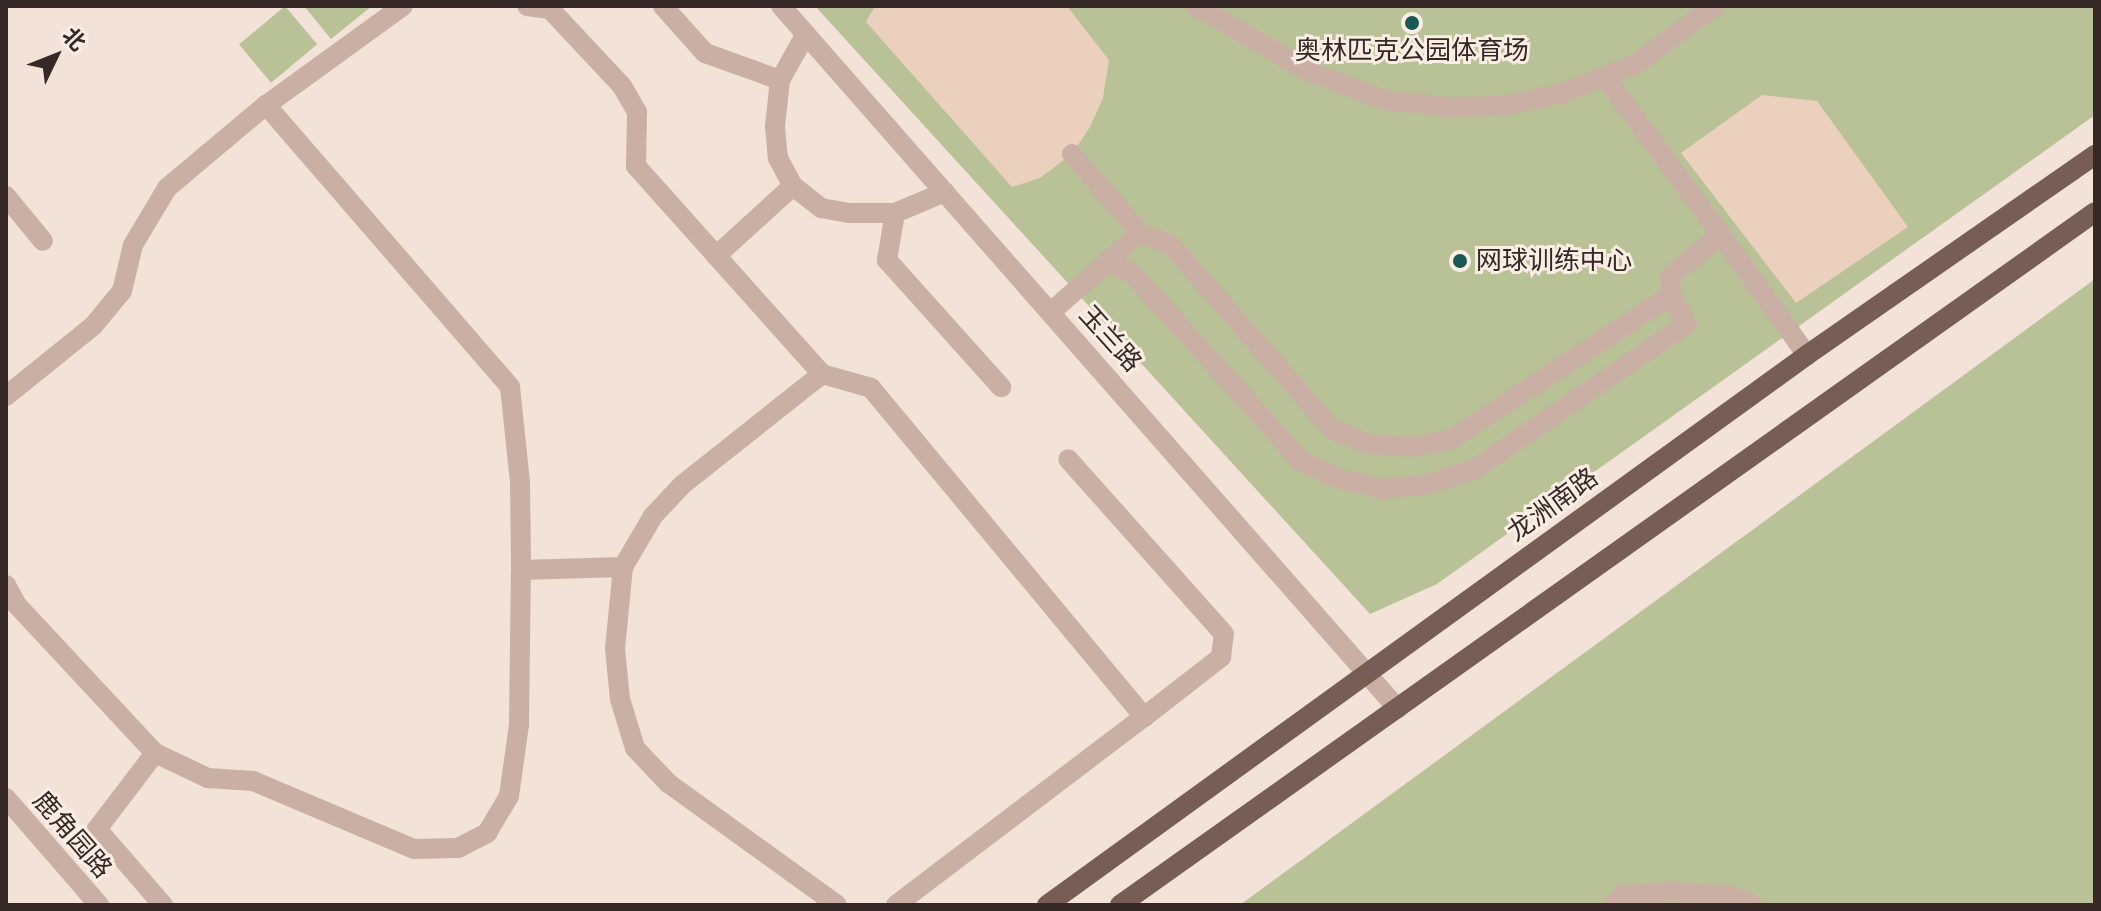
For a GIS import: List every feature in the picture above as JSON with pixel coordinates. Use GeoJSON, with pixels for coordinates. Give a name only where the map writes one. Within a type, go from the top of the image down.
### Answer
{"type":"FeatureCollection","features":[{"type":"Feature","properties":{"kind":"main road","name":"龙洲南路"},"geometry":{"type":"LineString","coordinates":[[1047,905],[1807,355],[2095,155]]}},
{"type":"Feature","properties":{"kind":"main road"},"geometry":{"type":"LineString","coordinates":[[1120,905],[2095,212]]}},
{"type":"Feature","properties":{"kind":"street"},"geometry":{"type":"LineString","coordinates":[[6,396],[93,326],[122,291],[133,245],[167,188],[266,105],[403,6]]}},
{"type":"Feature","properties":{"kind":"street"},"geometry":{"type":"LineString","coordinates":[[527,6],[550,9],[622,86],[637,112],[636,166],[822,374],[871,388],[1144,717]]}},
{"type":"Feature","properties":{"kind":"street"},"geometry":{"type":"LineString","coordinates":[[663,6],[705,53],[780,80]]}},
{"type":"Feature","properties":{"kind":"street","name":"玉兰路"},"geometry":{"type":"LineString","coordinates":[[781,6],[1368,670],[1398,709]]}},
{"type":"Feature","properties":{"kind":"street"},"geometry":{"type":"LineString","coordinates":[[1196,6],[1308,71],[1384,100],[1448,107],[1503,106],[1563,93],[1636,64],[1714,6]]}},
{"type":"Feature","properties":{"kind":"street"},"geometry":{"type":"LineString","coordinates":[[806,34],[780,80],[778,158],[793,186],[821,208],[895,213],[945,192]]}},
{"type":"Feature","properties":{"kind":"street"},"geometry":{"type":"LineString","coordinates":[[1605,77],[1807,355]]}},
{"type":"Feature","properties":{"kind":"street"},"geometry":{"type":"LineString","coordinates":[[6,585],[16,604],[155,753],[208,778],[253,781],[414,849],[458,848],[487,833],[509,796],[519,725],[521,570],[520,482],[510,387],[266,105]]}},
{"type":"Feature","properties":{"kind":"street"},"geometry":{"type":"LineString","coordinates":[[1072,154],[1140,233],[1171,245],[1333,430],[1369,444],[1415,447],[1452,439],[1671,295]]}},
{"type":"Feature","properties":{"kind":"street"},"geometry":{"type":"LineString","coordinates":[[716,256],[793,186]]}},
{"type":"Feature","properties":{"kind":"street"},"geometry":{"type":"LineString","coordinates":[[6,196],[43,241]]}},
{"type":"Feature","properties":{"kind":"street"},"geometry":{"type":"LineString","coordinates":[[895,213],[887,260],[1001,387]]}},
{"type":"Feature","properties":{"kind":"street"},"geometry":{"type":"LineString","coordinates":[[1051,312],[1140,233]]}},
{"type":"Feature","properties":{"kind":"street"},"geometry":{"type":"LineString","coordinates":[[1107,262],[1132,273],[1301,461],[1337,478],[1384,489],[1429,484],[1475,469],[1687,324],[1671,295],[1670,276],[1721,235]]}},
{"type":"Feature","properties":{"kind":"street"},"geometry":{"type":"LineString","coordinates":[[822,374],[682,485],[653,516],[623,567],[615,649],[620,699],[635,748],[668,783],[837,905]]}},
{"type":"Feature","properties":{"kind":"street"},"geometry":{"type":"LineString","coordinates":[[896,905],[1221,657],[1224,634],[1068,459]]}},
{"type":"Feature","properties":{"kind":"street"},"geometry":{"type":"LineString","coordinates":[[521,570],[623,567]]}},
{"type":"Feature","properties":{"kind":"street"},"geometry":{"type":"LineString","coordinates":[[155,753],[97,829],[163,905]]}},
{"type":"Feature","properties":{"kind":"street","name":"鹿角园路"},"geometry":{"type":"LineString","coordinates":[[6,798],[99,905]]}},
{"type":"Feature","properties":{"kind":"street"},"geometry":{"type":"LineString","coordinates":[[1613,905],[1623,895],[1674,892],[1730,896],[1752,905]]}},
{"type":"Feature","properties":{"kind":"green space"},"geometry":{"type":"Polygon","coordinates":[[[285,6],[317,44],[271,83],[239,45],[285,6]]]}},
{"type":"Feature","properties":{"kind":"green space"},"geometry":{"type":"Polygon","coordinates":[[[304,6],[372,6],[331,39],[304,6]]]}},
{"type":"Feature","properties":{"kind":"green space"},"geometry":{"type":"Polygon","coordinates":[[[815,6],[2095,6],[2095,115],[1437,584],[1370,614],[815,6]]]}},
{"type":"Feature","properties":{"kind":"green space"},"geometry":{"type":"Polygon","coordinates":[[[2095,279],[2095,905],[1240,905],[2095,279]]]}},
{"type":"Feature","properties":{"kind":"shaded area"},"geometry":{"type":"Polygon","coordinates":[[[875,6],[1067,6],[1109,60],[1103,98],[1090,127],[1072,154],[1040,178],[1012,187],[866,22],[875,6]]]}},
{"type":"Feature","properties":{"kind":"shaded area"},"geometry":{"type":"Polygon","coordinates":[[[1762,95],[1817,101],[1908,227],[1796,303],[1681,153],[1762,95]]]}},
{"type":"Feature","properties":{"kind":"place","name":"奥林匹克公园体育场"},"geometry":{"type":"Point","coordinates":[1412,23]}},
{"type":"Feature","properties":{"kind":"place","name":"网球训练中心"},"geometry":{"type":"Point","coordinates":[1460,261]}}]}
